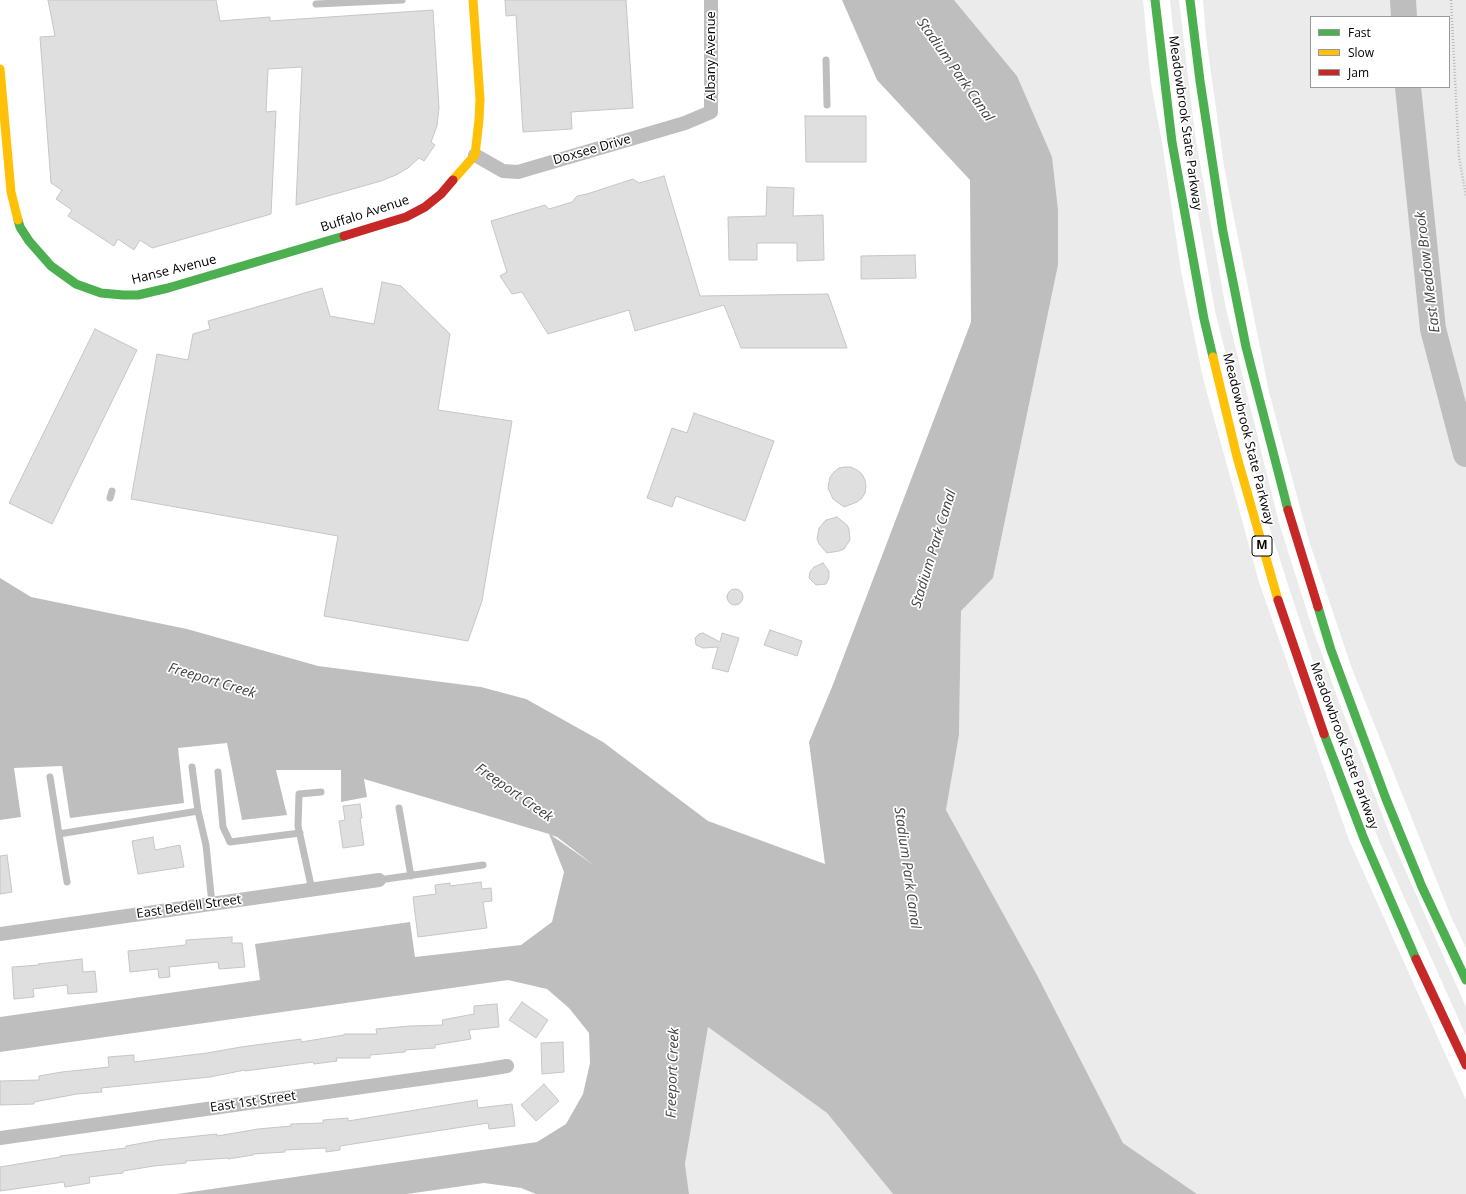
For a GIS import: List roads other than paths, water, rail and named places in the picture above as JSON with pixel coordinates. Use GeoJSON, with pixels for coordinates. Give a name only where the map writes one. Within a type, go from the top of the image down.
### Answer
{"type":"FeatureCollection","features":[{"type":"Feature","properties":{"kind":"main road"},"geometry":{"type":"LineString","coordinates":[[473,0],[480,99],[475,155]]}},
{"type":"Feature","properties":{"kind":"main road","name":"Meadowbrook State Parkway"},"geometry":{"type":"LineString","coordinates":[[1155,0],[1172,142],[1204,319],[1237,457],[1281,611],[1329,748],[1364,839],[1418,963],[1466,1065]]}},
{"type":"Feature","properties":{"kind":"main road","name":"Meadowbrook State Parkway"},"geometry":{"type":"LineString","coordinates":[[1190,0],[1200,81],[1223,232],[1246,347],[1287,508],[1331,650],[1384,792],[1422,887],[1466,980]]}},
{"type":"Feature","properties":{"kind":"main road","name":"Hanse Avenue"},"geometry":{"type":"LineString","coordinates":[[0,69],[11,192],[18,221],[29,241],[51,266],[76,284],[101,293],[138,295],[168,288],[279,255]]}},
{"type":"Feature","properties":{"kind":"main road","name":"Buffalo Avenue"},"geometry":{"type":"LineString","coordinates":[[279,255],[406,217],[425,207],[441,194],[475,155]]}},
{"type":"Feature","properties":{"kind":"street","name":"Albany Avenue"},"geometry":{"type":"LineString","coordinates":[[711,0],[711,112]]}},
{"type":"Feature","properties":{"kind":"street","name":"Doxsee Drive"},"geometry":{"type":"LineString","coordinates":[[475,155],[503,171],[518,172],[685,123],[711,112]]}},
{"type":"Feature","properties":{"kind":"street","name":"East Bedell Street"},"geometry":{"type":"LineString","coordinates":[[0,934],[378,880]]}},
{"type":"Feature","properties":{"kind":"street","name":"East 1st Street"},"geometry":{"type":"LineString","coordinates":[[0,1138],[507,1066]]}},
{"type":"Feature","properties":{"kind":"lane"},"geometry":{"type":"LineString","coordinates":[[316,4],[402,0]]}},
{"type":"Feature","properties":{"kind":"lane"},"geometry":{"type":"LineString","coordinates":[[826,60],[828,105]]}},
{"type":"Feature","properties":{"kind":"lane"},"geometry":{"type":"LineString","coordinates":[[192,767],[198,811],[206,845],[212,904]]}},
{"type":"Feature","properties":{"kind":"lane"},"geometry":{"type":"LineString","coordinates":[[218,772],[223,827],[230,842],[300,833]]}},
{"type":"Feature","properties":{"kind":"lane"},"geometry":{"type":"LineString","coordinates":[[50,777],[67,882]]}},
{"type":"Feature","properties":{"kind":"lane"},"geometry":{"type":"LineString","coordinates":[[312,890],[298,826],[299,794],[321,792]]}},
{"type":"Feature","properties":{"kind":"lane"},"geometry":{"type":"LineString","coordinates":[[399,808],[411,876]]}},
{"type":"Feature","properties":{"kind":"lane"},"geometry":{"type":"LineString","coordinates":[[59,834],[198,811]]}},
{"type":"Feature","properties":{"kind":"lane"},"geometry":{"type":"LineString","coordinates":[[378,880],[483,865]]}},
{"type":"Feature","properties":{"kind":"water"},"geometry":{"type":"Polygon","coordinates":[[[842,0],[954,0],[1017,76],[1052,157],[1058,210],[1058,265],[993,578],[961,611],[959,735],[946,810],[1037,975],[1123,1143],[1197,1194],[893,1194],[827,1113],[708,1027],[685,1164],[689,1194],[536,1194],[521,1188],[484,1183],[407,1194],[177,1194],[537,1142],[566,1124],[583,1094],[590,1063],[589,1033],[569,1008],[547,989],[508,980],[0,1052],[0,1017],[260,980],[255,944],[410,922],[415,957],[521,945],[552,922],[564,872],[549,834],[364,779],[367,797],[341,802],[341,770],[276,770],[287,815],[242,820],[227,743],[178,748],[184,803],[70,818],[62,766],[14,768],[21,817],[0,820],[0,578],[31,597],[187,629],[318,666],[481,687],[526,699],[603,742],[708,821],[825,864],[809,742],[832,687],[971,322],[970,180],[877,80],[842,0]],[[551,835],[595,866],[557,837],[551,835]]]}},
{"type":"Feature","properties":{"kind":"waterway","name":"East Meadow Brook"},"geometry":{"type":"LineString","coordinates":[[1403,0],[1404,16]]}},
{"type":"Feature","properties":{"kind":"waterway","name":"East Meadow Brook"},"geometry":{"type":"LineString","coordinates":[[1408,88],[1433,329],[1466,454]]}},
{"type":"Feature","properties":{"kind":"water label","name":"Stadium Park Canal"},"geometry":{"type":"Point","coordinates":[955,70]}},
{"type":"Feature","properties":{"kind":"water label","name":"Stadium Park Canal"},"geometry":{"type":"Point","coordinates":[934,549]}},
{"type":"Feature","properties":{"kind":"water label","name":"Freeport Creek"},"geometry":{"type":"Point","coordinates":[212,681]}},
{"type":"Feature","properties":{"kind":"water label","name":"Freeport Creek"},"geometry":{"type":"Point","coordinates":[514,793]}},
{"type":"Feature","properties":{"kind":"water label","name":"Stadium Park Canal"},"geometry":{"type":"Point","coordinates":[907,868]}},
{"type":"Feature","properties":{"kind":"water label","name":"Freeport Creek"},"geometry":{"type":"Point","coordinates":[673,1073]}}]}
